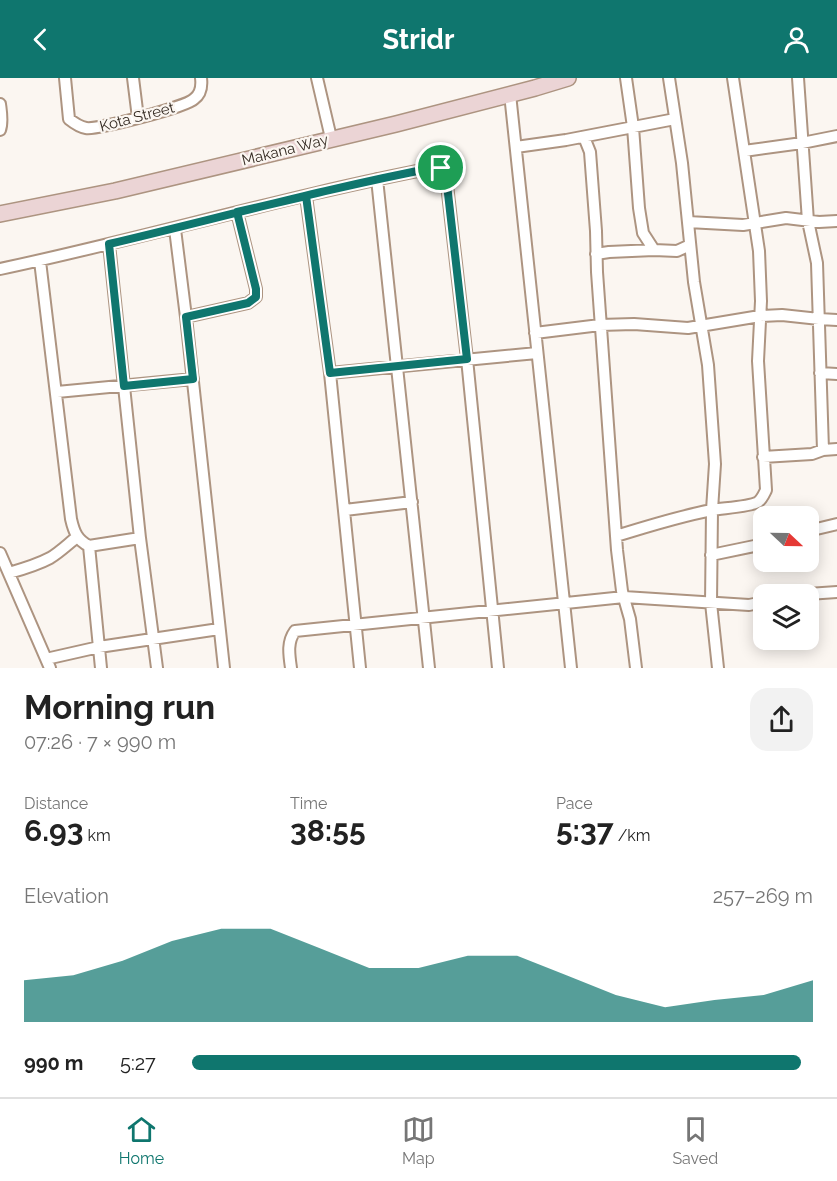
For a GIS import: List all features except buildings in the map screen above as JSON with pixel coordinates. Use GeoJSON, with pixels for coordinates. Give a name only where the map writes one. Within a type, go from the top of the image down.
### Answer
{"type":"FeatureCollection","features":[{"type":"Feature","properties":{"kind":"street","name":"Kota Street"},"geometry":{"type":"LineString","coordinates":[[65,78],[69,119],[80,126],[94,129],[190,102],[199,94],[202,81]]}},
{"type":"Feature","properties":{"kind":"street"},"geometry":{"type":"LineString","coordinates":[[133,78],[138,118]]}},
{"type":"Feature","properties":{"kind":"street"},"geometry":{"type":"LineString","coordinates":[[317,78],[331,138]]}},
{"type":"Feature","properties":{"kind":"street","name":"Makana Way"},"geometry":{"type":"LineString","coordinates":[[0,214],[116,191],[396,124],[568,78]]}},
{"type":"Feature","properties":{"kind":"street"},"geometry":{"type":"LineString","coordinates":[[626,78],[633,128],[642,233],[654,250]]}},
{"type":"Feature","properties":{"kind":"street"},"geometry":{"type":"LineString","coordinates":[[669,78],[682,163],[694,282],[708,364],[715,464],[711,603],[718,668]]}},
{"type":"Feature","properties":{"kind":"street"},"geometry":{"type":"LineString","coordinates":[[616,536],[712,510],[758,502],[766,490],[758,361],[759,251],[733,78]]}},
{"type":"Feature","properties":{"kind":"street"},"geometry":{"type":"LineString","coordinates":[[798,78],[808,221],[817,263],[823,450]]}},
{"type":"Feature","properties":{"kind":"street"},"geometry":{"type":"LineString","coordinates":[[510,94],[571,668]]}},
{"type":"Feature","properties":{"kind":"street"},"geometry":{"type":"LineString","coordinates":[[0,104],[2,114],[0,130]]}},
{"type":"Feature","properties":{"kind":"street"},"geometry":{"type":"LineString","coordinates":[[516,147],[675,120]]}},
{"type":"Feature","properties":{"kind":"street"},"geometry":{"type":"LineString","coordinates":[[744,151],[837,136]]}},
{"type":"Feature","properties":{"kind":"street"},"geometry":{"type":"LineString","coordinates":[[584,137],[590,152],[616,536],[636,668]]}},
{"type":"Feature","properties":{"kind":"street"},"geometry":{"type":"LineString","coordinates":[[0,269],[377,179],[438,167],[444,171],[467,359],[498,668]]}},
{"type":"Feature","properties":{"kind":"street"},"geometry":{"type":"LineString","coordinates":[[377,179],[429,668]]}},
{"type":"Feature","properties":{"kind":"street"},"geometry":{"type":"LineString","coordinates":[[306,196],[330,373],[360,668]]}},
{"type":"Feature","properties":{"kind":"street"},"geometry":{"type":"LineString","coordinates":[[186,317],[248,303],[256,297],[237,212]]}},
{"type":"Feature","properties":{"kind":"street"},"geometry":{"type":"LineString","coordinates":[[688,222],[743,225],[786,218],[819,222],[837,221]]}},
{"type":"Feature","properties":{"kind":"street"},"geometry":{"type":"LineString","coordinates":[[175,228],[224,668]]}},
{"type":"Feature","properties":{"kind":"street"},"geometry":{"type":"LineString","coordinates":[[109,244],[140,538],[157,668]]}},
{"type":"Feature","properties":{"kind":"street"},"geometry":{"type":"LineString","coordinates":[[596,254],[654,250],[677,251],[690,245]]}},
{"type":"Feature","properties":{"kind":"street"},"geometry":{"type":"LineString","coordinates":[[40,261],[71,519],[76,537],[89,546],[140,538]]}},
{"type":"Feature","properties":{"kind":"street"},"geometry":{"type":"LineString","coordinates":[[535,333],[600,325],[634,324],[688,328],[760,316],[782,315],[837,320]]}},
{"type":"Feature","properties":{"kind":"street"},"geometry":{"type":"LineString","coordinates":[[330,373],[537,353]]}},
{"type":"Feature","properties":{"kind":"street"},"geometry":{"type":"LineString","coordinates":[[820,373],[837,374]]}},
{"type":"Feature","properties":{"kind":"street"},"geometry":{"type":"LineString","coordinates":[[57,392],[193,379]]}},
{"type":"Feature","properties":{"kind":"street"},"geometry":{"type":"LineString","coordinates":[[763,457],[812,454],[837,449]]}},
{"type":"Feature","properties":{"kind":"street"},"geometry":{"type":"LineString","coordinates":[[345,510],[412,502]]}},
{"type":"Feature","properties":{"kind":"street"},"geometry":{"type":"LineString","coordinates":[[819,528],[837,524]]}},
{"type":"Feature","properties":{"kind":"street"},"geometry":{"type":"LineString","coordinates":[[9,573],[48,559],[76,537]]}},
{"type":"Feature","properties":{"kind":"street"},"geometry":{"type":"LineString","coordinates":[[89,546],[101,668]]}},
{"type":"Feature","properties":{"kind":"street"},"geometry":{"type":"LineString","coordinates":[[711,555],[753,546]]}},
{"type":"Feature","properties":{"kind":"street"},"geometry":{"type":"LineString","coordinates":[[0,553],[48,664],[99,647],[219,629]]}},
{"type":"Feature","properties":{"kind":"street"},"geometry":{"type":"LineString","coordinates":[[819,593],[837,592]]}},
{"type":"Feature","properties":{"kind":"street"},"geometry":{"type":"LineString","coordinates":[[291,668],[289,647],[295,631],[624,597],[753,604]]}},
{"type":"Feature","properties":{"kind":"route"},"geometry":{"type":"LineString","coordinates":[[441,168],[377,179],[237,212],[109,244],[124,386],[193,379],[186,317],[248,303],[256,297],[257,293],[237,212],[306,196],[330,373],[467,359],[446,176],[441,168]]}}]}
